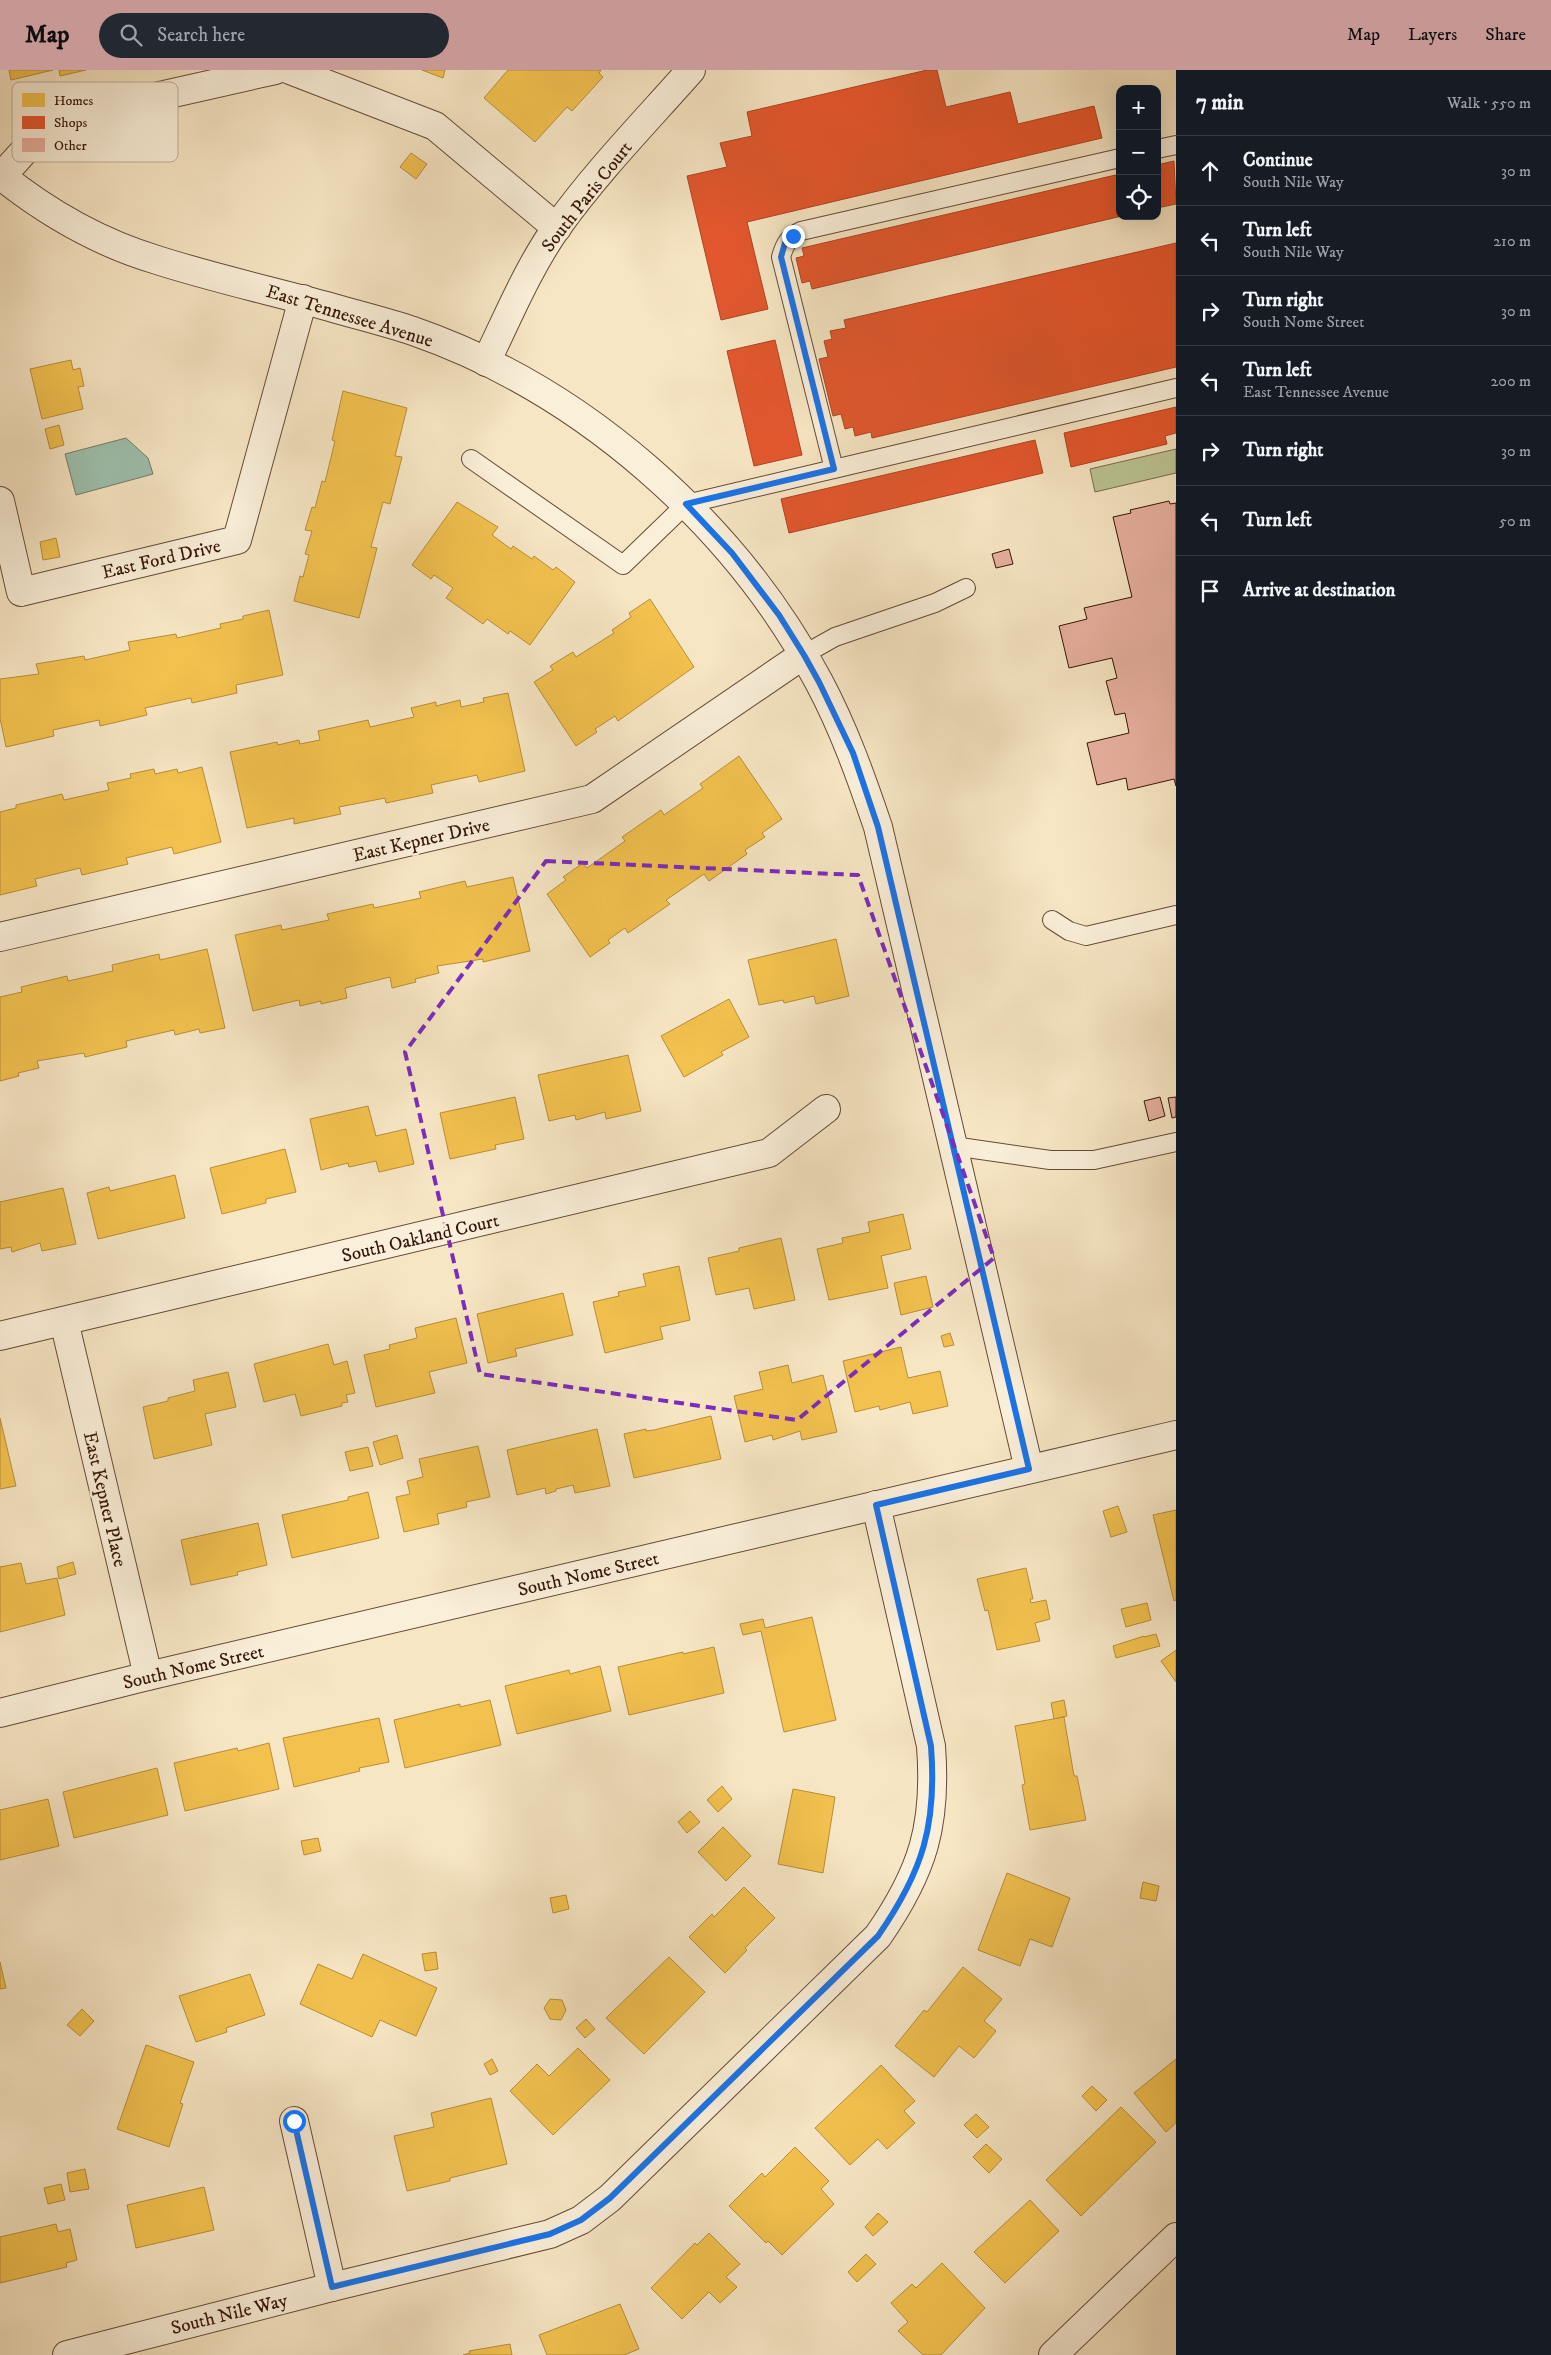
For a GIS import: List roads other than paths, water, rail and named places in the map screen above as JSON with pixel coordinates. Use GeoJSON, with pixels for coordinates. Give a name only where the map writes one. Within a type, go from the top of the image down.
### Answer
{"type":"FeatureCollection","features":[{"type":"Feature","properties":{"kind":"street"},"geometry":{"type":"LineString","coordinates":[[178,92],[274,70]]}},
{"type":"Feature","properties":{"kind":"street"},"geometry":{"type":"LineString","coordinates":[[290,70],[435,126],[557,228]]}},
{"type":"Feature","properties":{"kind":"street","name":"South Paris Court"},"geometry":{"type":"LineString","coordinates":[[486,362],[531,270],[557,228],[594,180],[691,70]]}},
{"type":"Feature","properties":{"kind":"street"},"geometry":{"type":"LineString","coordinates":[[1,177],[14,162]]}},
{"type":"Feature","properties":{"kind":"street","name":"East Tennessee Avenue"},"geometry":{"type":"LineString","coordinates":[[1,177],[66,220],[110,243],[156,260],[414,331],[486,362],[555,400],[620,445],[686,504],[732,553],[779,615],[819,682],[853,753],[878,827],[1029,1469]]}},
{"type":"Feature","properties":{"kind":"street","name":"East Ford Drive"},"geometry":{"type":"LineString","coordinates":[[0,502],[21,592],[237,540],[302,299]]}},
{"type":"Feature","properties":{"kind":"street","name":"East Kepner Drive"},"geometry":{"type":"LineString","coordinates":[[0,937],[592,799],[804,655]]}},
{"type":"Feature","properties":{"kind":"street","name":"South Oakland Court"},"geometry":{"type":"LineString","coordinates":[[0,1336],[769,1153],[826,1109]]}},
{"type":"Feature","properties":{"kind":"street","name":"East Kepner Place"},"geometry":{"type":"LineString","coordinates":[[64,1321],[148,1676]]}},
{"type":"Feature","properties":{"kind":"street","name":"South Nome Street"},"geometry":{"type":"LineString","coordinates":[[0,1713],[148,1676],[1176,1435]]}},
{"type":"Feature","properties":{"kind":"street","name":"South Nile Way"},"geometry":{"type":"LineString","coordinates":[[67,2355],[332,2287],[550,2234],[581,2220],[610,2198],[878,1936],[900,1905],[921,1859],[930,1822],[934,1784],[931,1746],[876,1505]]}},
{"type":"Feature","properties":{"kind":"street"},"geometry":{"type":"LineString","coordinates":[[294,2121],[332,2287]]}},
{"type":"Feature","properties":{"kind":"street"},"geometry":{"type":"LineString","coordinates":[[1053,2355],[1176,2237]]}},
{"type":"Feature","properties":{"kind":"lane"},"geometry":{"type":"LineString","coordinates":[[1161,148],[1176,145]]}},
{"type":"Feature","properties":{"kind":"lane"},"geometry":{"type":"LineString","coordinates":[[834,469],[781,257],[785,243],[801,231],[1116,159]]}},
{"type":"Feature","properties":{"kind":"lane"},"geometry":{"type":"LineString","coordinates":[[470,459],[623,565],[686,504],[1176,388]]}},
{"type":"Feature","properties":{"kind":"lane"},"geometry":{"type":"LineString","coordinates":[[804,655],[834,638],[935,603],[966,588]]}},
{"type":"Feature","properties":{"kind":"lane"},"geometry":{"type":"LineString","coordinates":[[1052,920],[1069,931],[1086,936],[1176,915]]}},
{"type":"Feature","properties":{"kind":"lane"},"geometry":{"type":"LineString","coordinates":[[953,1146],[1050,1160],[1094,1160],[1176,1142]]}}]}
